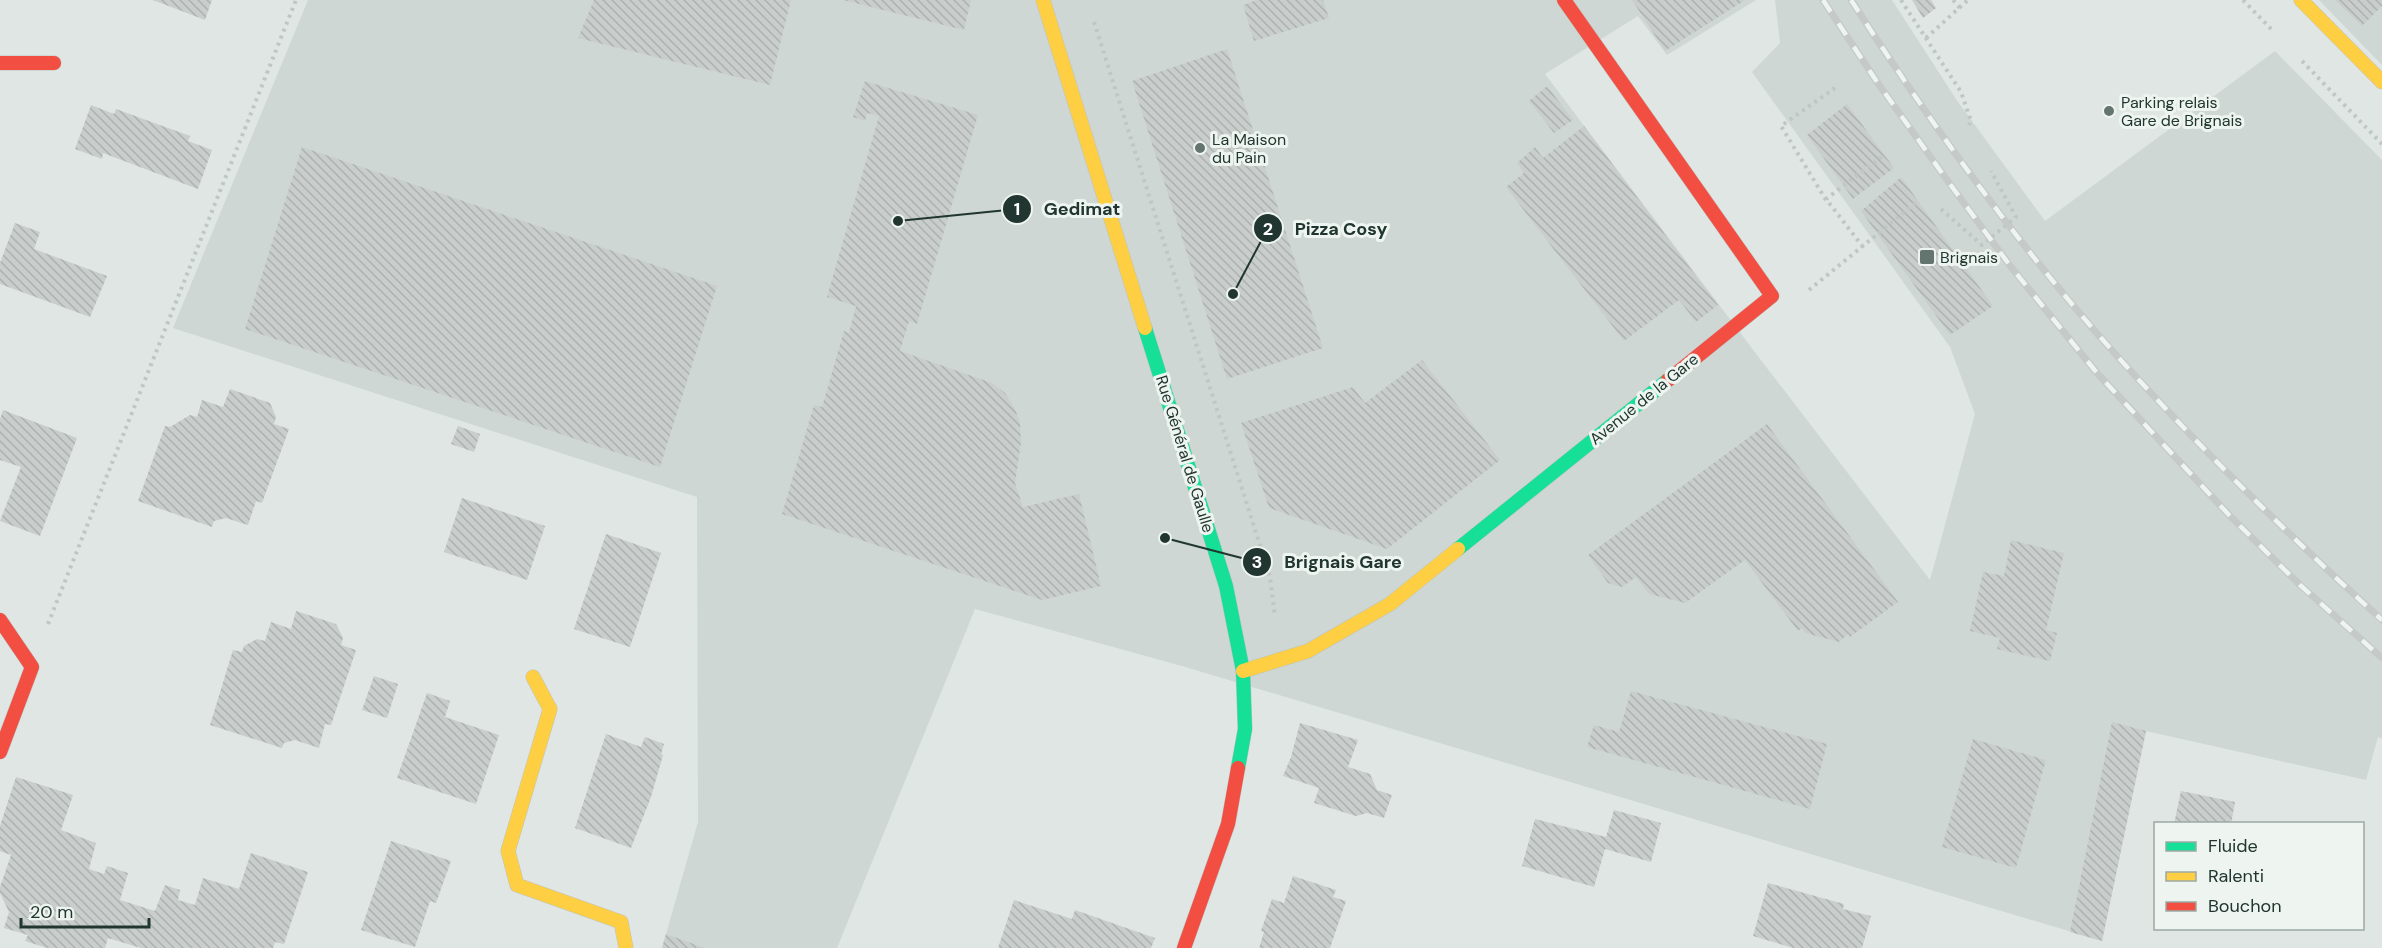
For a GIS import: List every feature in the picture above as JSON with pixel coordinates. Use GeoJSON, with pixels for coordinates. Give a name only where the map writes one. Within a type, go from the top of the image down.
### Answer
{"type":"FeatureCollection","features":[{"type":"Feature","properties":{"kind":"street","name":"Rue Général de Gaulle"},"geometry":{"type":"LineString","coordinates":[[1043,0],[1226,586],[1243,671],[1245,729],[1228,824],[1184,948]]}},
{"type":"Feature","properties":{"kind":"street","name":"Avenue de la Gare"},"geometry":{"type":"LineString","coordinates":[[1243,671],[1308,651],[1390,604],[1772,296],[1564,0]]}},
{"type":"Feature","properties":{"kind":"street"},"geometry":{"type":"LineString","coordinates":[[2301,0],[2382,82]]}},
{"type":"Feature","properties":{"kind":"street"},"geometry":{"type":"LineString","coordinates":[[0,63],[54,63]]}},
{"type":"Feature","properties":{"kind":"street"},"geometry":{"type":"LineString","coordinates":[[0,620],[32,667],[0,752]]}},
{"type":"Feature","properties":{"kind":"street"},"geometry":{"type":"LineString","coordinates":[[533,677],[550,709],[508,851],[518,885],[621,922],[626,948]]}},
{"type":"Feature","properties":{"kind":"path"},"geometry":{"type":"LineString","coordinates":[[32,667],[296,0]]}},
{"type":"Feature","properties":{"kind":"path"},"geometry":{"type":"LineString","coordinates":[[1901,0],[1961,92],[1971,121],[1970,125]]}},
{"type":"Feature","properties":{"kind":"path"},"geometry":{"type":"LineString","coordinates":[[1953,0],[1960,8]]}},
{"type":"Feature","properties":{"kind":"path"},"geometry":{"type":"LineString","coordinates":[[1926,39],[1968,0]]}},
{"type":"Feature","properties":{"kind":"path"},"geometry":{"type":"LineString","coordinates":[[2243,0],[2276,34]]}},
{"type":"Feature","properties":{"kind":"path"},"geometry":{"type":"LineString","coordinates":[[2300,59],[2382,144]]}},
{"type":"Feature","properties":{"kind":"path"},"geometry":{"type":"LineString","coordinates":[[1835,88],[1781,126],[1826,200],[1863,247]]}},
{"type":"Feature","properties":{"kind":"path"},"geometry":{"type":"LineString","coordinates":[[1826,200],[1884,155]]}},
{"type":"Feature","properties":{"kind":"path"},"geometry":{"type":"LineString","coordinates":[[1941,209],[1982,245],[2016,217],[1991,171]]}},
{"type":"Feature","properties":{"kind":"path"},"geometry":{"type":"LineString","coordinates":[[1802,297],[1918,201]]}},
{"type":"Feature","properties":{"kind":"shaded area"},"geometry":{"type":"Polygon","coordinates":[[[308,0],[1756,0],[1667,55],[1638,16],[1545,74],[1930,580],[1975,414],[1950,347],[1752,72],[1780,43],[1775,0],[1892,0],[1956,99],[2045,221],[2275,51],[2382,160],[2382,739],[2378,737],[2366,780],[2146,731],[2102,941],[1182,666],[975,609],[837,948],[662,948],[698,822],[697,497],[173,328],[308,0]]]}},
{"type":"Feature","properties":{"kind":"shaded area"},"geometry":{"type":"Polygon","coordinates":[[[2319,0],[2382,0],[2382,65],[2319,0]]]}},
{"type":"Feature","properties":{"kind":"building"},"geometry":{"type":"Polygon","coordinates":[[[153,0],[212,0],[205,20],[153,0]]]}},
{"type":"Feature","properties":{"kind":"building"},"geometry":{"type":"Polygon","coordinates":[[[594,0],[791,0],[770,85],[578,38],[594,0]]]}},
{"type":"Feature","properties":{"kind":"building"},"geometry":{"type":"Polygon","coordinates":[[[843,0],[971,0],[964,30],[843,0]]]}},
{"type":"Feature","properties":{"kind":"building"},"geometry":{"type":"Polygon","coordinates":[[[1257,0],[1323,0],[1329,18],[1254,41],[1243,5],[1257,0]]]}},
{"type":"Feature","properties":{"kind":"building"},"geometry":{"type":"Polygon","coordinates":[[[1632,0],[1745,0],[1665,51],[1632,0]]]}},
{"type":"Feature","properties":{"kind":"building"},"geometry":{"type":"Polygon","coordinates":[[[1912,0],[1931,0],[1936,8],[1923,18],[1912,0]]]}},
{"type":"Feature","properties":{"kind":"building"},"geometry":{"type":"Polygon","coordinates":[[[2335,0],[2382,0],[2382,6],[2362,26],[2335,0]]]}},
{"type":"Feature","properties":{"kind":"building"},"geometry":{"type":"Polygon","coordinates":[[[1227,49],[1323,348],[1227,379],[1132,81],[1227,49]]]}},
{"type":"Feature","properties":{"kind":"building"},"geometry":{"type":"Polygon","coordinates":[[[865,81],[978,115],[917,324],[909,321],[900,351],[992,383],[1005,393],[1020,423],[1021,443],[1015,483],[1023,507],[1079,494],[1101,586],[1042,600],[782,514],[814,405],[822,407],[844,331],[849,333],[856,306],[827,297],[879,116],[867,113],[865,121],[853,117],[865,81]]]}},
{"type":"Feature","properties":{"kind":"building"},"geometry":{"type":"Polygon","coordinates":[[[1547,86],[1573,120],[1554,133],[1529,101],[1547,86]]]}},
{"type":"Feature","properties":{"kind":"building"},"geometry":{"type":"Polygon","coordinates":[[[1847,104],[1894,168],[1853,199],[1807,135],[1847,104]]]}},
{"type":"Feature","properties":{"kind":"building"},"geometry":{"type":"Polygon","coordinates":[[[91,105],[114,114],[116,109],[190,136],[188,141],[212,150],[198,189],[103,153],[102,159],[75,149],[91,105]]]}},
{"type":"Feature","properties":{"kind":"building"},"geometry":{"type":"Polygon","coordinates":[[[1584,126],[1718,305],[1696,322],[1679,300],[1624,341],[1506,187],[1524,173],[1517,163],[1535,147],[1543,158],[1584,126]]]}},
{"type":"Feature","properties":{"kind":"building"},"geometry":{"type":"Polygon","coordinates":[[[302,147],[717,286],[660,467],[245,329],[302,147]]]}},
{"type":"Feature","properties":{"kind":"building","name":"Brignais"},"geometry":{"type":"Polygon","coordinates":[[[1901,177],[1993,306],[1950,335],[1861,211],[1901,177]]]}},
{"type":"Feature","properties":{"kind":"building"},"geometry":{"type":"Polygon","coordinates":[[[15,223],[40,232],[34,249],[107,276],[90,317],[0,284],[0,263],[15,223]]]}},
{"type":"Feature","properties":{"kind":"building"},"geometry":{"type":"Polygon","coordinates":[[[1422,360],[1500,460],[1387,549],[1269,508],[1241,423],[1353,387],[1365,403],[1422,360]]]}},
{"type":"Feature","properties":{"kind":"building"},"geometry":{"type":"Polygon","coordinates":[[[230,389],[270,403],[276,417],[274,424],[289,429],[262,503],[256,501],[248,525],[226,518],[214,521],[212,527],[138,501],[165,426],[170,427],[190,415],[197,417],[202,400],[223,407],[230,389]]]}},
{"type":"Feature","properties":{"kind":"building"},"geometry":{"type":"Polygon","coordinates":[[[3,410],[77,438],[40,536],[0,521],[21,467],[0,460],[0,419],[3,410]]]}},
{"type":"Feature","properties":{"kind":"building"},"geometry":{"type":"Polygon","coordinates":[[[1767,424],[1898,602],[1850,637],[1848,634],[1839,642],[1805,633],[1802,628],[1798,631],[1745,560],[1685,603],[1649,594],[1636,577],[1622,587],[1608,583],[1588,555],[1767,424]]]}},
{"type":"Feature","properties":{"kind":"building"},"geometry":{"type":"Polygon","coordinates":[[[458,426],[480,434],[474,452],[451,444],[458,426]]]}},
{"type":"Feature","properties":{"kind":"building"},"geometry":{"type":"Polygon","coordinates":[[[462,498],[545,526],[527,580],[444,552],[462,498]]]}},
{"type":"Feature","properties":{"kind":"building"},"geometry":{"type":"Polygon","coordinates":[[[606,534],[661,553],[630,647],[574,629],[606,534]]]}},
{"type":"Feature","properties":{"kind":"building"},"geometry":{"type":"Polygon","coordinates":[[[2011,540],[2064,553],[2046,630],[2057,633],[2050,661],[1997,649],[2000,638],[1970,631],[1983,572],[2004,576],[2011,540]]]}},
{"type":"Feature","properties":{"kind":"building"},"geometry":{"type":"Polygon","coordinates":[[[296,611],[336,624],[343,638],[341,645],[356,650],[331,725],[325,724],[319,748],[295,740],[284,743],[282,748],[210,725],[233,650],[242,652],[244,646],[257,639],[265,641],[271,622],[291,629],[296,611]]]}},
{"type":"Feature","properties":{"kind":"building"},"geometry":{"type":"Polygon","coordinates":[[[374,676],[398,684],[387,718],[362,710],[374,676]]]}},
{"type":"Feature","properties":{"kind":"building"},"geometry":{"type":"Polygon","coordinates":[[[1631,691],[1827,744],[1810,809],[1587,747],[1594,725],[1619,732],[1631,691]]]}},
{"type":"Feature","properties":{"kind":"building"},"geometry":{"type":"Polygon","coordinates":[[[427,693],[450,701],[445,717],[499,735],[476,804],[397,778],[427,693]]]}},
{"type":"Feature","properties":{"kind":"building"},"geometry":{"type":"Polygon","coordinates":[[[2112,722],[2146,731],[2102,941],[2070,932],[2112,722]]]}},
{"type":"Feature","properties":{"kind":"building"},"geometry":{"type":"Polygon","coordinates":[[[1300,723],[1358,740],[1348,767],[1370,774],[1377,790],[1392,795],[1384,818],[1367,813],[1356,816],[1314,803],[1319,788],[1283,776],[1291,757],[1300,723]]]}},
{"type":"Feature","properties":{"kind":"building"},"geometry":{"type":"Polygon","coordinates":[[[606,734],[641,747],[645,737],[664,744],[651,797],[631,848],[575,828],[606,734]]]}},
{"type":"Feature","properties":{"kind":"building"},"geometry":{"type":"Polygon","coordinates":[[[1973,739],[2046,760],[2016,868],[1942,847],[1973,739]]]}},
{"type":"Feature","properties":{"kind":"building"},"geometry":{"type":"Polygon","coordinates":[[[16,777],[73,795],[61,830],[96,843],[89,869],[104,874],[107,866],[128,873],[120,900],[155,911],[165,885],[180,890],[178,900],[195,905],[203,878],[239,889],[251,853],[308,872],[284,944],[275,942],[273,948],[141,948],[108,938],[105,948],[47,948],[25,941],[28,935],[4,928],[9,912],[0,893],[0,887],[11,855],[0,851],[0,826],[16,777]]]}},
{"type":"Feature","properties":{"kind":"building"},"geometry":{"type":"Polygon","coordinates":[[[2181,791],[2235,802],[2231,822],[2174,822],[2181,791]]]}},
{"type":"Feature","properties":{"kind":"building"},"geometry":{"type":"Polygon","coordinates":[[[1614,810],[1661,823],[1651,862],[1605,849],[1594,887],[1522,866],[1535,819],[1606,837],[1614,810]]]}},
{"type":"Feature","properties":{"kind":"building"},"geometry":{"type":"Polygon","coordinates":[[[391,841],[451,861],[436,903],[430,901],[415,947],[361,930],[391,841]]]}},
{"type":"Feature","properties":{"kind":"building"},"geometry":{"type":"Polygon","coordinates":[[[1293,876],[1336,890],[1333,897],[1346,901],[1330,948],[1259,948],[1264,932],[1261,931],[1272,899],[1284,903],[1293,876]]]}},
{"type":"Feature","properties":{"kind":"building"},"geometry":{"type":"Polygon","coordinates":[[[1768,883],[1844,904],[1843,909],[1871,916],[1862,948],[1793,948],[1753,936],[1768,883]]]}},
{"type":"Feature","properties":{"kind":"building"},"geometry":{"type":"Polygon","coordinates":[[[1014,900],[1072,919],[1075,910],[1155,938],[1151,948],[998,948],[1014,900]]]}},
{"type":"Feature","properties":{"kind":"building"},"geometry":{"type":"Polygon","coordinates":[[[666,934],[705,948],[662,948],[666,934]]]}},
{"type":"Feature","properties":{"kind":"railway"},"geometry":{"type":"LineString","coordinates":[[1823,0],[1877,82],[1947,180],[2011,267],[2097,373],[2230,516],[2300,585],[2382,658]]}},
{"type":"Feature","properties":{"kind":"railway"},"geometry":{"type":"LineString","coordinates":[[1851,0],[1977,184],[2081,315],[2213,458],[2279,524],[2382,620]]}},
{"type":"Feature","properties":{"kind":"traffic: fast"},"geometry":{"type":"LineString","coordinates":[[1145,328],[1226,586],[1243,671],[1245,729],[1238,768]]}},
{"type":"Feature","properties":{"kind":"traffic: fast"},"geometry":{"type":"LineString","coordinates":[[1458,549],[1668,380]]}},
{"type":"Feature","properties":{"kind":"traffic: slow"},"geometry":{"type":"LineString","coordinates":[[1043,0],[1145,328]]}},
{"type":"Feature","properties":{"kind":"traffic: slow"},"geometry":{"type":"LineString","coordinates":[[2301,0],[2382,82]]}},
{"type":"Feature","properties":{"kind":"traffic: slow"},"geometry":{"type":"LineString","coordinates":[[1243,671],[1308,651],[1390,604],[1458,549]]}},
{"type":"Feature","properties":{"kind":"traffic: slow"},"geometry":{"type":"LineString","coordinates":[[533,677],[550,709],[508,851],[517,885],[621,922],[626,948]]}},
{"type":"Feature","properties":{"kind":"traffic: jam"},"geometry":{"type":"LineString","coordinates":[[1564,0],[1772,296],[1668,380]]}},
{"type":"Feature","properties":{"kind":"traffic: jam"},"geometry":{"type":"LineString","coordinates":[[0,63],[54,63]]}},
{"type":"Feature","properties":{"kind":"traffic: jam"},"geometry":{"type":"LineString","coordinates":[[0,620],[32,667],[0,752]]}},
{"type":"Feature","properties":{"kind":"traffic: jam"},"geometry":{"type":"LineString","coordinates":[[1184,948],[1228,824],[1238,768]]}},
{"type":"Feature","properties":{"kind":"place","name":"Parking relais Gare de Brignais"},"geometry":{"type":"Point","coordinates":[2109,111]}},
{"type":"Feature","properties":{"kind":"place","name":"La Maison du Pain"},"geometry":{"type":"Point","coordinates":[1200,148]}},
{"type":"Feature","properties":{"kind":"place","name":"Gedimat"},"geometry":{"type":"Point","coordinates":[898,221]}},
{"type":"Feature","properties":{"kind":"place","name":"Brignais"},"geometry":{"type":"Point","coordinates":[1927,257]}},
{"type":"Feature","properties":{"kind":"place","name":"Pizza Cosy"},"geometry":{"type":"Point","coordinates":[1233,294]}},
{"type":"Feature","properties":{"kind":"place","name":"Brignais Gare"},"geometry":{"type":"Point","coordinates":[1165,538]}}]}
